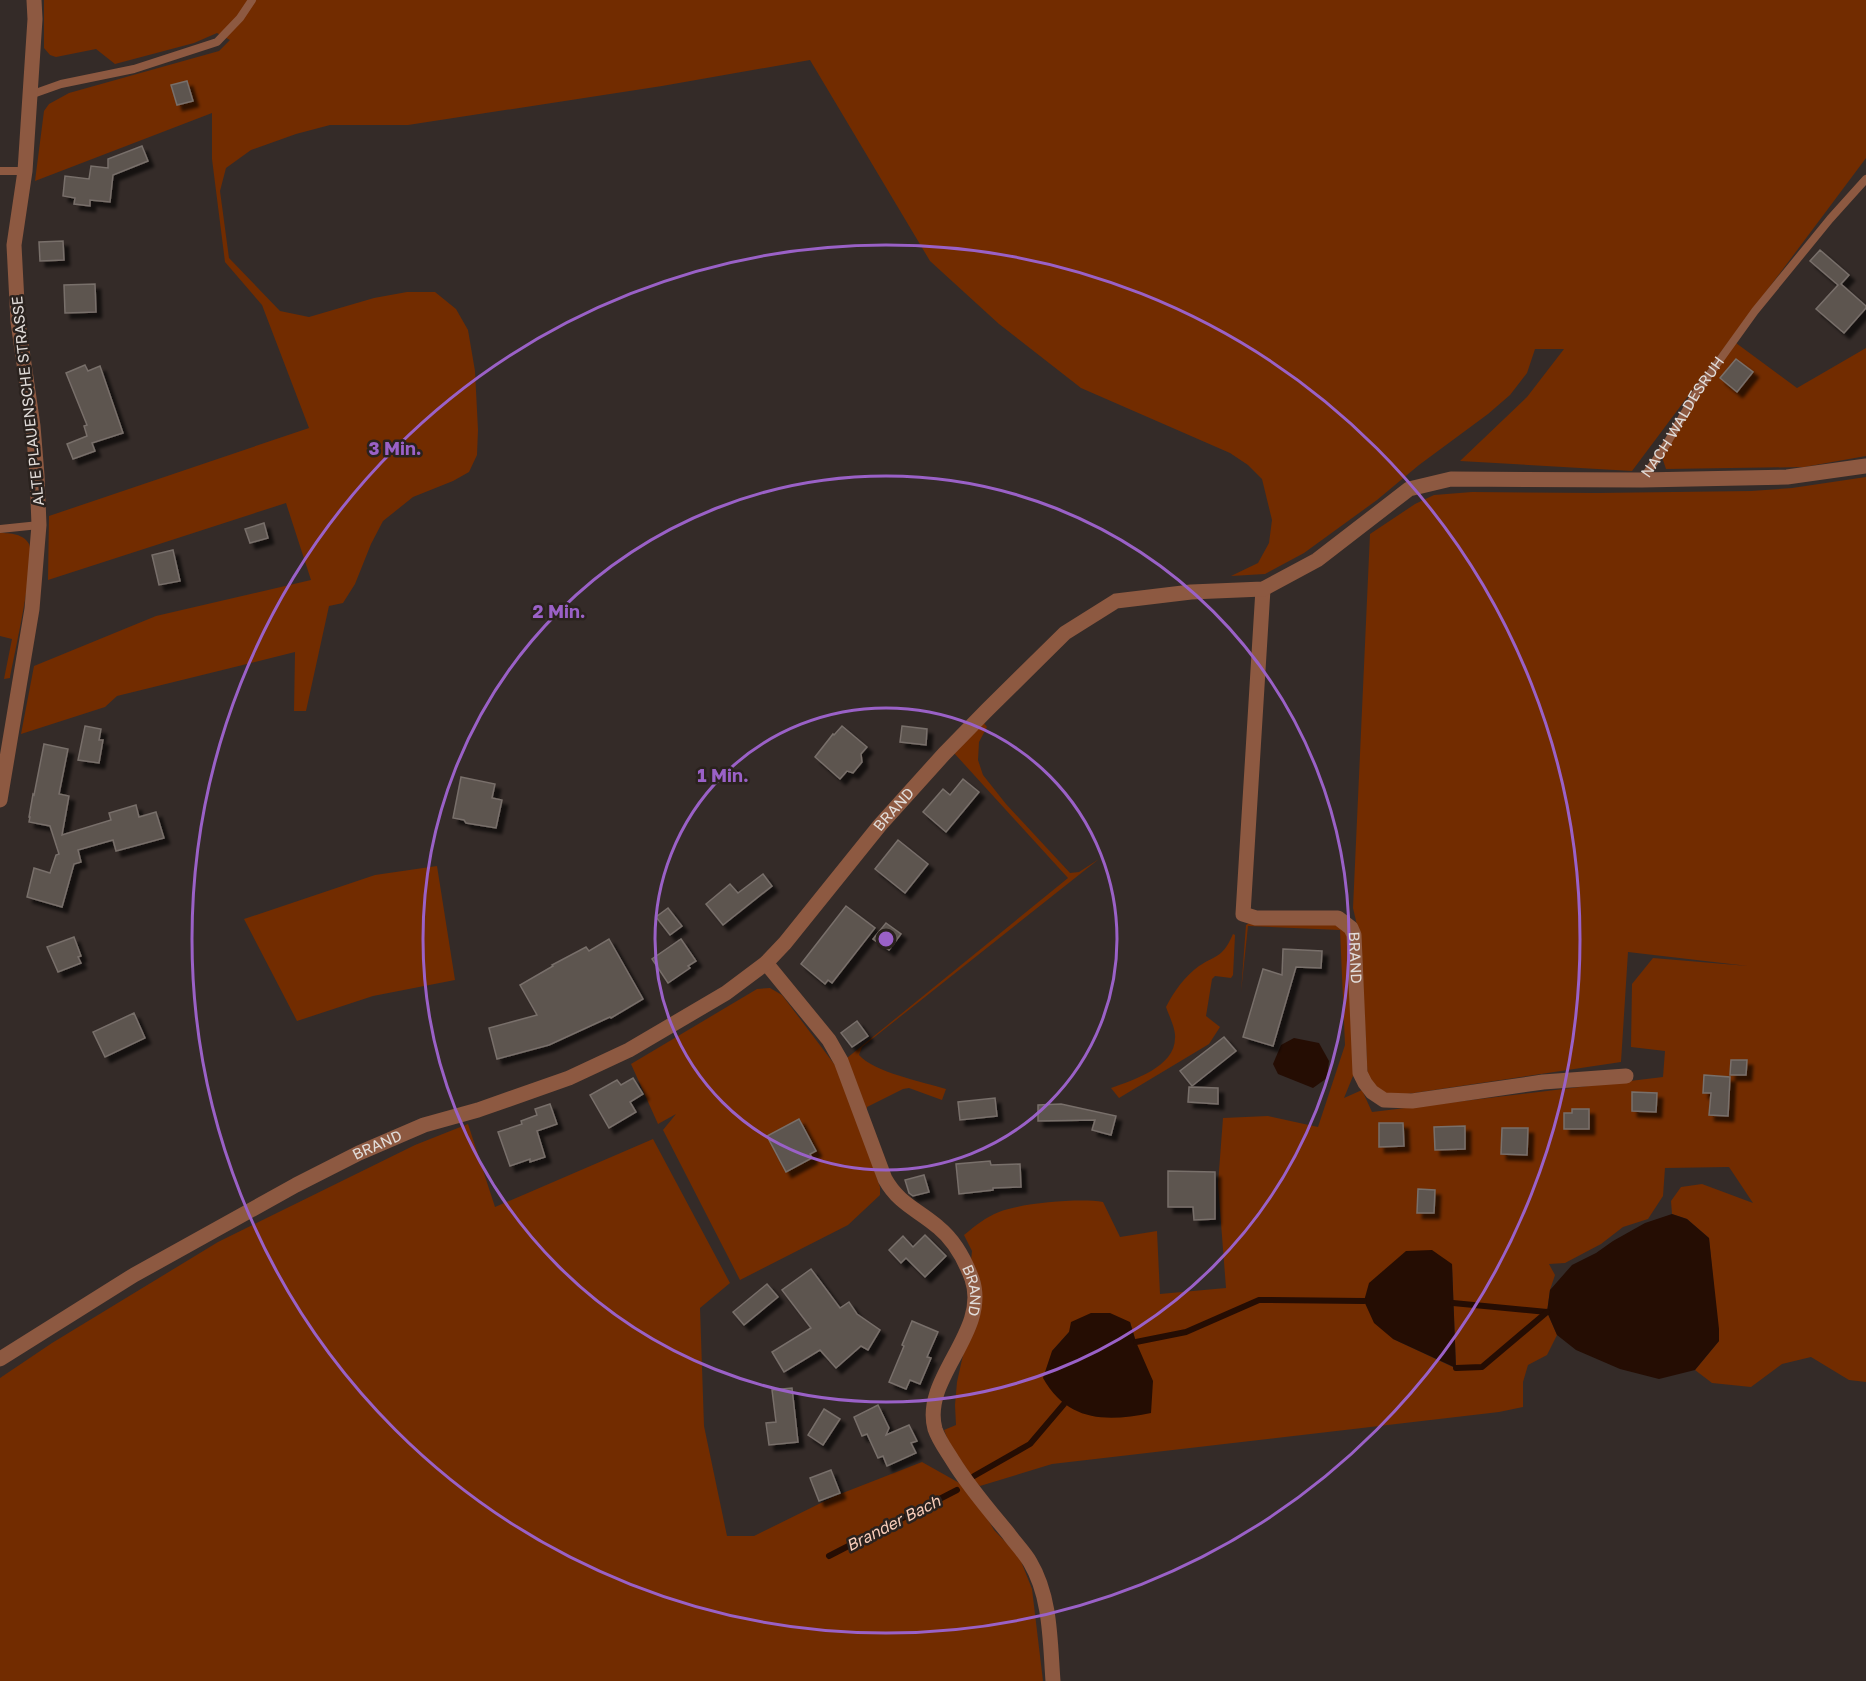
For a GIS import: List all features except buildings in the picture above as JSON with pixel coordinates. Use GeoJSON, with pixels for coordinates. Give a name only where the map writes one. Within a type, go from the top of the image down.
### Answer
{"type":"FeatureCollection","features":[{"type":"Feature","properties":{"kind":"street","name":"ALTE PLAUENSCHE STRASSE"},"geometry":{"type":"LineString","coordinates":[[0,800],[32,609],[39,525],[36,456],[18,322],[14,245],[25,171],[35,19],[34,0]]}},
{"type":"Feature","properties":{"kind":"street","name":"NACH WALDESRUH"},"geometry":{"type":"LineString","coordinates":[[1642,480],[1787,477],[1866,466]]}},
{"type":"Feature","properties":{"kind":"street","name":"BRAND"},"geometry":{"type":"LineString","coordinates":[[0,1359],[134,1275],[296,1185],[359,1153],[424,1125],[478,1110],[568,1078],[629,1050],[726,993],[766,963],[785,943],[880,825],[944,754],[1065,633],[1116,601],[1191,592],[1263,589],[1317,560],[1410,489],[1451,479],[1642,480]]}},
{"type":"Feature","properties":{"kind":"street","name":"BRAND"},"geometry":{"type":"LineString","coordinates":[[1263,589],[1243,914],[1256,918],[1338,918],[1351,928],[1354,936],[1360,1073],[1365,1083],[1372,1092],[1384,1100],[1412,1101],[1543,1082],[1626,1076]]}},
{"type":"Feature","properties":{"kind":"street","name":"BRAND"},"geometry":{"type":"LineString","coordinates":[[766,963],[828,1040],[842,1061],[891,1190],[899,1200],[925,1217],[949,1237],[957,1247],[972,1279],[975,1294],[973,1311],[968,1328],[940,1386],[934,1404],[935,1430],[967,1483],[1030,1561],[1040,1583],[1048,1620],[1053,1681]]}},
{"type":"Feature","properties":{"kind":"lane"},"geometry":{"type":"LineString","coordinates":[[30,95],[61,84],[134,69],[217,42],[240,18],[252,0]]}},
{"type":"Feature","properties":{"kind":"lane"},"geometry":{"type":"LineString","coordinates":[[0,171],[25,171]]}},
{"type":"Feature","properties":{"kind":"lane","name":"NACH WALDESRUH"},"geometry":{"type":"LineString","coordinates":[[1642,480],[1666,445],[1696,393],[1755,311],[1830,219],[1866,179]]}},
{"type":"Feature","properties":{"kind":"lane"},"geometry":{"type":"LineString","coordinates":[[0,529],[39,525]]}},
{"type":"Feature","properties":{"kind":"shaded area"},"geometry":{"type":"Polygon","coordinates":[[[44,0],[1866,0],[1866,158],[1632,471],[1460,461],[1527,397],[1564,349],[1535,349],[1527,373],[1510,395],[1377,500],[1304,553],[1265,574],[1231,576],[1258,563],[1269,543],[1272,520],[1262,479],[1248,465],[1230,453],[1081,388],[999,324],[930,261],[810,60],[662,86],[408,125],[330,125],[296,134],[251,150],[226,168],[220,191],[229,258],[280,311],[309,317],[374,298],[407,292],[435,292],[456,309],[468,330],[475,371],[477,455],[469,472],[413,497],[383,521],[355,584],[343,603],[329,606],[306,711],[294,711],[295,652],[117,696],[105,707],[21,734],[34,666],[156,616],[311,580],[286,503],[48,580],[49,516],[309,428],[262,305],[225,262],[212,159],[212,113],[35,181],[44,111],[49,104],[69,93],[219,51],[230,40],[217,33],[194,43],[115,64],[96,49],[56,57],[50,55],[44,48],[44,0]]]}},
{"type":"Feature","properties":{"kind":"shaded area"},"geometry":{"type":"Polygon","coordinates":[[[1736,343],[1797,388],[1866,348],[1866,456],[1804,467],[1666,469],[1661,454],[1696,395],[1736,343]]]}},
{"type":"Feature","properties":{"kind":"shaded area"},"geometry":{"type":"Polygon","coordinates":[[[1866,477],[1866,1382],[1849,1380],[1811,1357],[1782,1364],[1751,1387],[1712,1383],[1695,1370],[1719,1341],[1709,1238],[1687,1219],[1672,1214],[1671,1201],[1681,1187],[1702,1184],[1753,1203],[1729,1167],[1665,1168],[1663,1196],[1648,1219],[1623,1227],[1601,1244],[1565,1263],[1549,1264],[1555,1275],[1547,1312],[1557,1335],[1547,1355],[1528,1365],[1523,1382],[1523,1407],[1499,1412],[1052,1464],[980,1486],[959,1461],[944,1430],[956,1425],[957,1382],[963,1355],[982,1300],[980,1280],[971,1261],[972,1251],[964,1235],[990,1216],[1021,1206],[1051,1202],[1103,1202],[1120,1237],[1157,1231],[1160,1294],[1226,1288],[1218,1184],[1223,1118],[1268,1116],[1318,1127],[1345,1045],[1340,930],[1248,926],[1241,992],[1246,925],[1249,923],[1332,924],[1342,926],[1347,932],[1354,1049],[1353,1076],[1344,1098],[1362,1090],[1372,1112],[1663,1077],[1665,1051],[1631,1047],[1632,984],[1653,958],[1748,966],[1628,952],[1621,1062],[1387,1097],[1368,1082],[1360,938],[1353,908],[1370,534],[1415,504],[1434,495],[1472,492],[1597,493],[1751,491],[1792,488],[1866,477]],[[1452,1264],[1393,1339],[1456,1368],[1452,1264]],[[1130,1322],[1069,1332],[1052,1351],[1136,1342],[1130,1322]]]}},
{"type":"Feature","properties":{"kind":"shaded area"},"geometry":{"type":"Polygon","coordinates":[[[0,533],[24,538],[29,544],[30,553],[30,568],[20,630],[10,678],[4,679],[12,639],[0,636],[0,533]]]}},
{"type":"Feature","properties":{"kind":"shaded area"},"geometry":{"type":"Polygon","coordinates":[[[983,722],[987,727],[979,742],[978,760],[983,775],[1006,804],[1070,873],[1079,872],[1099,859],[862,1047],[859,1055],[875,1066],[900,1076],[946,1089],[942,1100],[909,1088],[867,1107],[867,1111],[847,1058],[1068,878],[954,753],[983,722]]]}},
{"type":"Feature","properties":{"kind":"shaded area"},"geometry":{"type":"Polygon","coordinates":[[[437,866],[455,980],[373,996],[297,1021],[244,919],[375,875],[437,866]]]}},
{"type":"Feature","properties":{"kind":"shaded area"},"geometry":{"type":"Polygon","coordinates":[[[1233,934],[1235,935],[1233,975],[1231,978],[1215,976],[1212,979],[1206,1016],[1220,1027],[1209,1044],[1119,1098],[1111,1088],[1151,1071],[1168,1057],[1173,1048],[1175,1034],[1166,1007],[1185,979],[1199,966],[1223,951],[1233,934]]]}},
{"type":"Feature","properties":{"kind":"shaded area"},"geometry":{"type":"Polygon","coordinates":[[[770,988],[782,995],[841,1073],[880,1187],[880,1195],[848,1225],[740,1280],[663,1130],[676,1114],[658,1124],[631,1064],[757,989],[770,988]]]}},
{"type":"Feature","properties":{"kind":"shaded area"},"geometry":{"type":"Polygon","coordinates":[[[1294,1038],[1319,1043],[1329,1061],[1327,1078],[1313,1088],[1278,1074],[1273,1064],[1281,1045],[1294,1038]]]}},
{"type":"Feature","properties":{"kind":"shaded area"},"geometry":{"type":"Polygon","coordinates":[[[468,1124],[495,1207],[653,1139],[730,1283],[700,1308],[704,1426],[727,1536],[754,1536],[835,1496],[922,1462],[970,1489],[994,1530],[1019,1556],[1032,1589],[1043,1681],[0,1681],[0,1378],[52,1343],[218,1242],[415,1145],[468,1124]]]}},
{"type":"Feature","properties":{"kind":"shaded area"},"geometry":{"type":"Polygon","coordinates":[[[1672,1214],[1687,1219],[1709,1238],[1719,1341],[1695,1370],[1659,1379],[1620,1369],[1576,1350],[1557,1335],[1547,1312],[1550,1290],[1572,1265],[1645,1223],[1672,1214]]]}},
{"type":"Feature","properties":{"kind":"shaded area"},"geometry":{"type":"Polygon","coordinates":[[[1432,1250],[1452,1264],[1456,1368],[1393,1339],[1374,1323],[1364,1301],[1369,1283],[1406,1251],[1432,1250]]]}},
{"type":"Feature","properties":{"kind":"shaded area"},"geometry":{"type":"Polygon","coordinates":[[[1091,1313],[1110,1313],[1130,1322],[1153,1381],[1151,1413],[1119,1418],[1076,1411],[1053,1393],[1043,1378],[1052,1351],[1069,1332],[1071,1322],[1091,1313]]]}},
{"type":"Feature","properties":{"kind":"waterway","name":"Brander Bach"},"geometry":{"type":"LineString","coordinates":[[1136,1342],[1186,1332],[1259,1300],[1364,1301]]}},
{"type":"Feature","properties":{"kind":"waterway","name":"Brander Bach"},"geometry":{"type":"LineString","coordinates":[[1453,1303],[1547,1312]]}},
{"type":"Feature","properties":{"kind":"waterway","name":"Brander Bach"},"geometry":{"type":"LineString","coordinates":[[1456,1368],[1482,1367],[1547,1312]]}},
{"type":"Feature","properties":{"kind":"waterway","name":"Brander Bach"},"geometry":{"type":"LineString","coordinates":[[974,1476],[1030,1444],[1064,1404]]}},
{"type":"Feature","properties":{"kind":"waterway","name":"Brander Bach"},"geometry":{"type":"LineString","coordinates":[[829,1556],[957,1490]]}}]}
